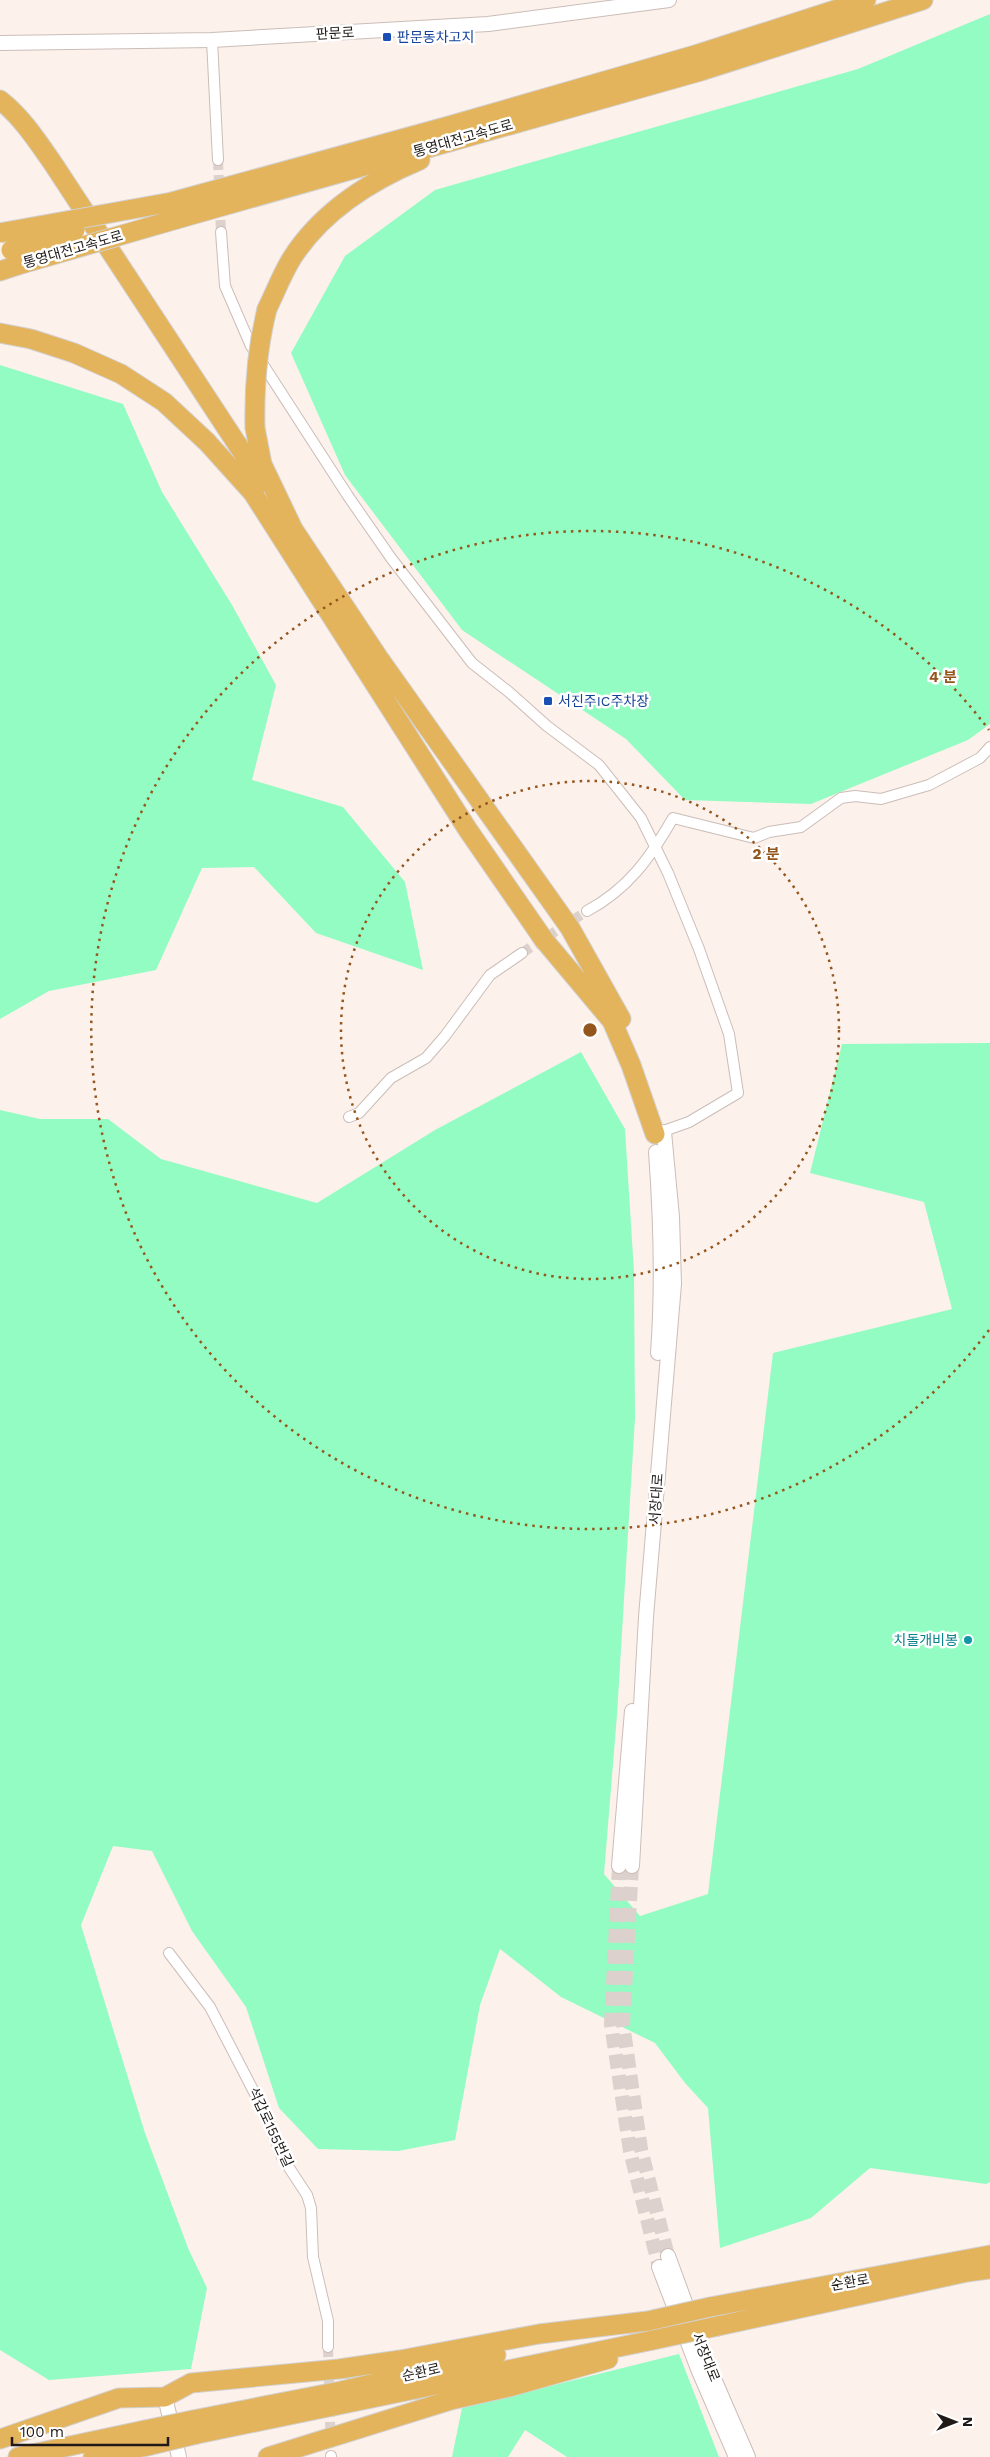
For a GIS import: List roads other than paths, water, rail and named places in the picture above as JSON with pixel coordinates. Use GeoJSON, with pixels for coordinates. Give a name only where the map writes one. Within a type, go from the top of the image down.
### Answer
{"type":"FeatureCollection","features":[{"type":"Feature","properties":{"kind":"highway","name":"통영대전고속도로"},"geometry":{"type":"LineString","coordinates":[[175,210],[448,126],[695,54],[866,0]]}},
{"type":"Feature","properties":{"kind":"highway","name":"통영대전고속도로"},"geometry":{"type":"LineString","coordinates":[[0,271],[10,256],[175,210],[478,134],[701,71],[923,0]]}},
{"type":"Feature","properties":{"kind":"highway"},"geometry":{"type":"LineString","coordinates":[[0,100],[16,114],[54,165],[378,658],[570,928],[620,1017],[639,1063],[659,1133]]}},
{"type":"Feature","properties":{"kind":"highway"},"geometry":{"type":"LineString","coordinates":[[0,115],[28,147],[194,398],[468,830],[544,940],[612,1021],[659,1133]]}},
{"type":"Feature","properties":{"kind":"highway"},"geometry":{"type":"LineString","coordinates":[[293,529],[262,464],[255,428],[254,393],[258,346],[267,309],[292,258],[316,227],[346,200],[375,181],[478,134]]}},
{"type":"Feature","properties":{"kind":"highway"},"geometry":{"type":"LineString","coordinates":[[0,234],[175,210]]}},
{"type":"Feature","properties":{"kind":"highway"},"geometry":{"type":"LineString","coordinates":[[0,333],[31,339],[74,353],[121,374],[164,402],[207,442],[253,493]]}},
{"type":"Feature","properties":{"kind":"highway","name":"순환로"},"geometry":{"type":"LineString","coordinates":[[195,2427],[350,2388],[710,2307],[990,2255]]}},
{"type":"Feature","properties":{"kind":"highway","name":"순환로"},"geometry":{"type":"LineString","coordinates":[[195,2427],[653,2340],[967,2272],[990,2269]]}},
{"type":"Feature","properties":{"kind":"highway"},"geometry":{"type":"LineString","coordinates":[[0,2439],[119,2398],[165,2397],[191,2384],[339,2369],[409,2359],[539,2334],[648,2321]]}},
{"type":"Feature","properties":{"kind":"highway"},"geometry":{"type":"LineString","coordinates":[[268,2457],[451,2400],[602,2362],[653,2340]]}},
{"type":"Feature","properties":{"kind":"highway"},"geometry":{"type":"LineString","coordinates":[[18,2457],[146,2438],[195,2427]]}},
{"type":"Feature","properties":{"kind":"highway"},"geometry":{"type":"LineString","coordinates":[[94,2457],[146,2438]]}},
{"type":"Feature","properties":{"kind":"street","name":"판문로"},"geometry":{"type":"LineString","coordinates":[[0,43],[212,40],[488,24],[669,0]]}},
{"type":"Feature","properties":{"kind":"street"},"geometry":{"type":"LineString","coordinates":[[212,40],[218,160]]}},
{"type":"Feature","properties":{"kind":"street"},"geometry":{"type":"LineString","coordinates":[[221,232],[225,286],[251,346],[391,558],[472,663],[509,692],[547,726],[599,765],[642,818],[699,948],[730,1034],[738,1093],[689,1122],[659,1133]]}},
{"type":"Feature","properties":{"kind":"street"},"geometry":{"type":"LineString","coordinates":[[587,911],[609,899],[627,883],[656,847],[673,818],[736,836],[754,838],[769,832],[801,827],[841,798],[855,796],[880,799],[929,785],[980,758],[990,747]]}},
{"type":"Feature","properties":{"kind":"street"},"geometry":{"type":"LineString","coordinates":[[349,1118],[359,1113],[391,1078],[426,1058],[445,1036],[490,975],[522,953]]}},
{"type":"Feature","properties":{"kind":"street","name":"서장대로"},"geometry":{"type":"LineString","coordinates":[[625,1866],[662,1288],[659,1133]]}},
{"type":"Feature","properties":{"kind":"street","name":"석갑로155번길"},"geometry":{"type":"LineString","coordinates":[[169,1953],[210,2007],[268,2119],[282,2158],[307,2195],[311,2208],[313,2257],[328,2321],[328,2347]]}},
{"type":"Feature","properties":{"kind":"street","name":"서장대로"},"geometry":{"type":"LineString","coordinates":[[668,2256],[708,2365],[748,2457]]}},
{"type":"Feature","properties":{"kind":"street","name":"서장대로"},"geometry":{"type":"LineString","coordinates":[[659,2267],[698,2369],[736,2457]]}},
{"type":"Feature","properties":{"kind":"street"},"geometry":{"type":"LineString","coordinates":[[165,2397],[179,2457]]}},
{"type":"Feature","properties":{"kind":"tunnel"},"geometry":{"type":"LineString","coordinates":[[218,160],[221,232]]}},
{"type":"Feature","properties":{"kind":"tunnel"},"geometry":{"type":"LineString","coordinates":[[522,953],[587,911]]}},
{"type":"Feature","properties":{"kind":"tunnel"},"geometry":{"type":"LineString","coordinates":[[619,1866],[611,2024],[630,2151],[659,2267]]}},
{"type":"Feature","properties":{"kind":"tunnel"},"geometry":{"type":"LineString","coordinates":[[632,1866],[623,2024],[641,2149],[668,2256]]}},
{"type":"Feature","properties":{"kind":"tunnel"},"geometry":{"type":"LineString","coordinates":[[328,2347],[331,2456]]}},
{"type":"Feature","properties":{"kind":"place","name":"판문동차고지"},"geometry":{"type":"Point","coordinates":[387,37]}},
{"type":"Feature","properties":{"kind":"place","name":"서진주IC주차장"},"geometry":{"type":"Point","coordinates":[548,701]}},
{"type":"Feature","properties":{"kind":"place","name":"치돌개비봉"},"geometry":{"type":"Point","coordinates":[968,1640]}}]}
